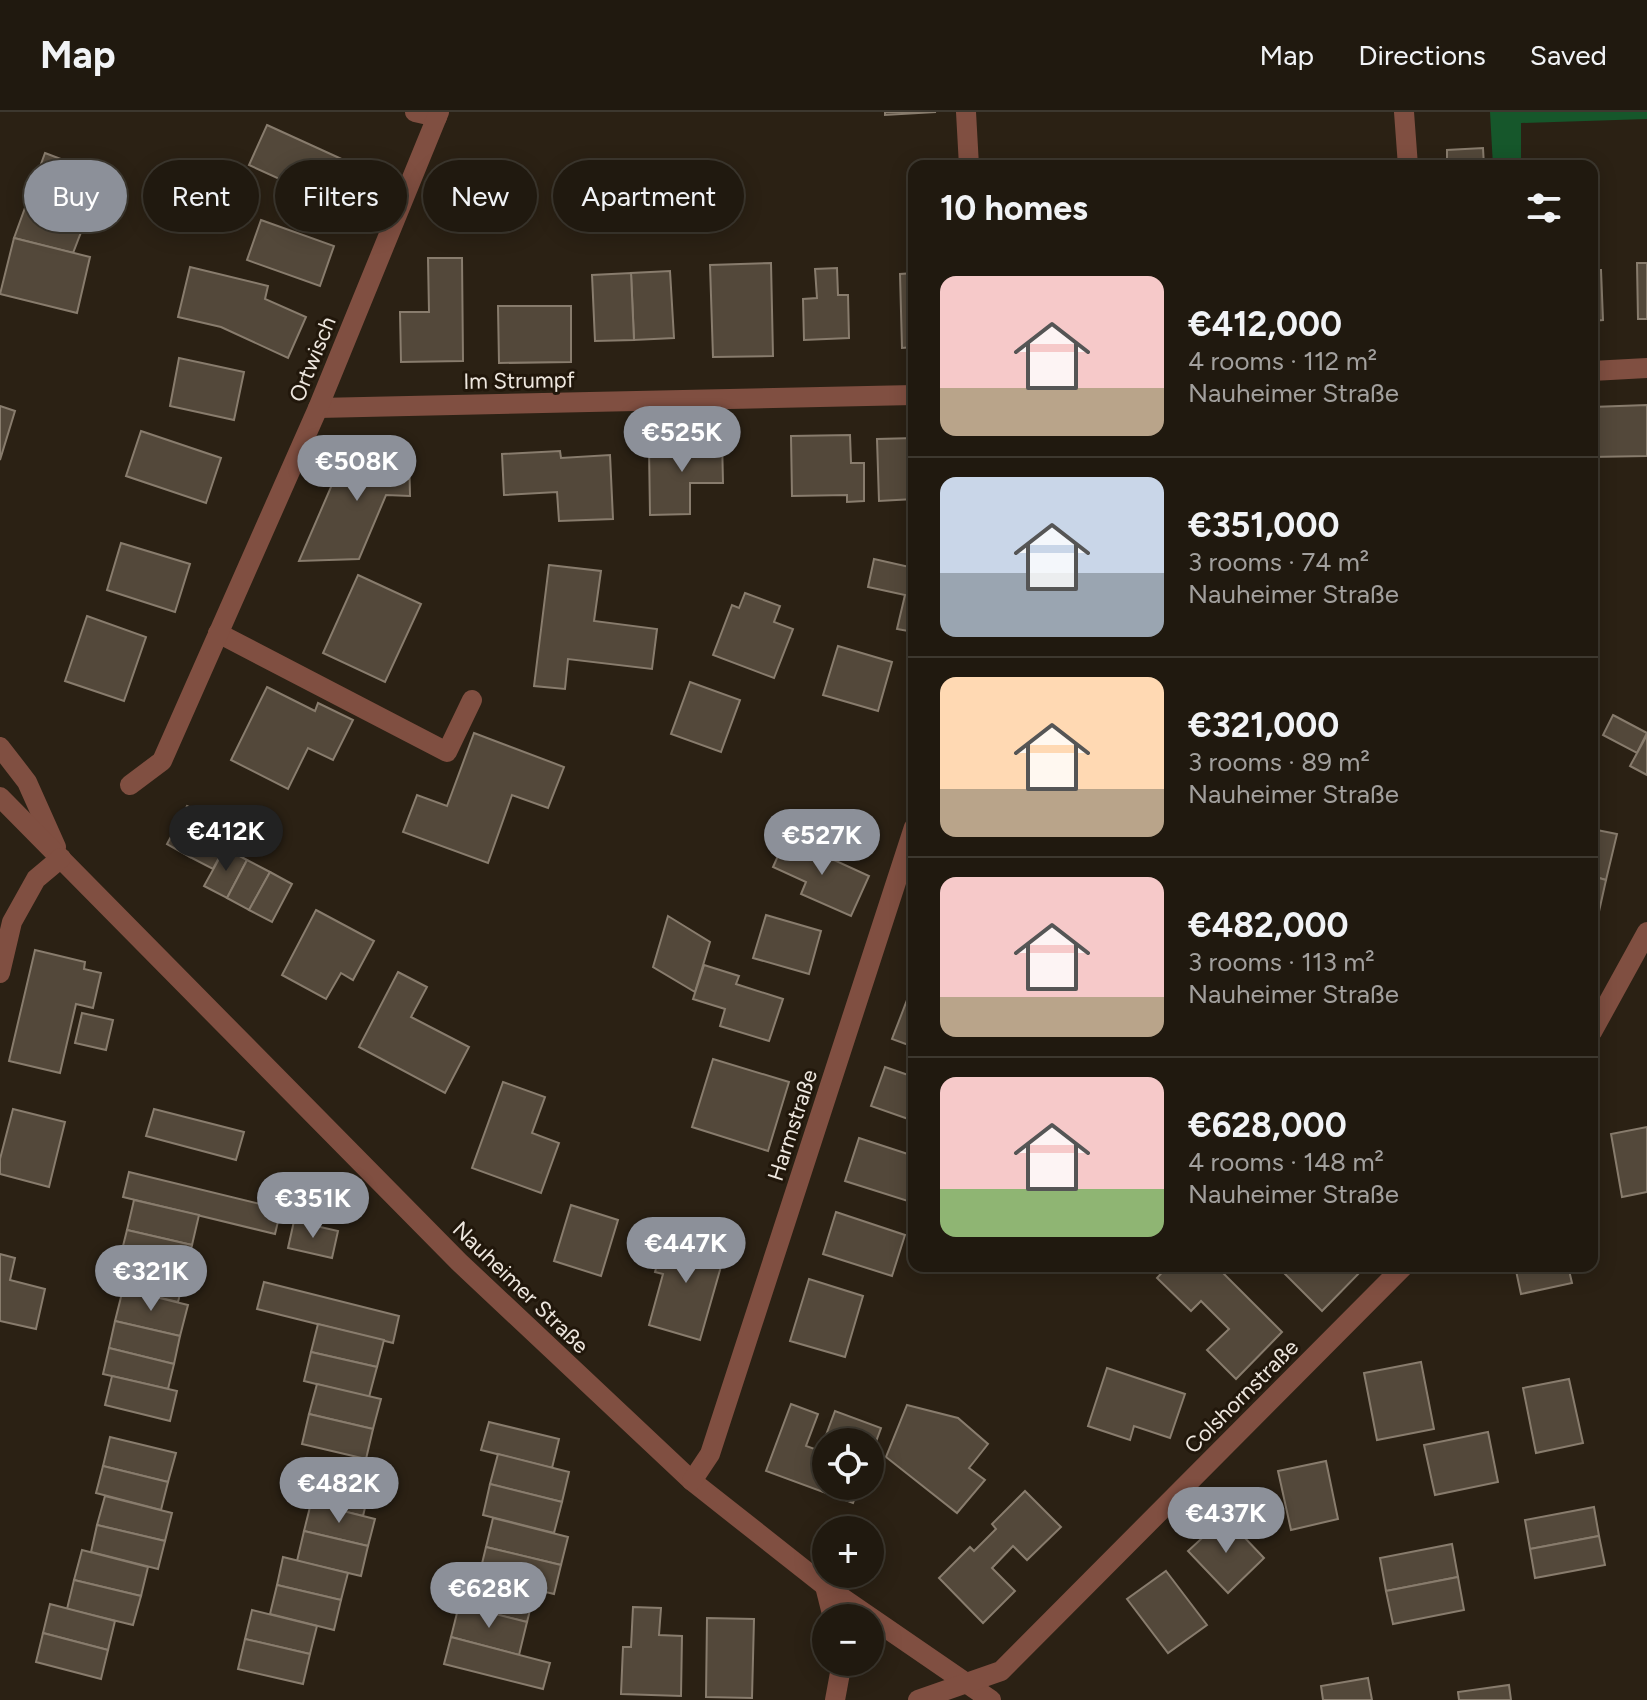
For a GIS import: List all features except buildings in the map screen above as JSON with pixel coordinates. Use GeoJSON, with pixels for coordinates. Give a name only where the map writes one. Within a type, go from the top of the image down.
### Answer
{"type":"FeatureCollection","features":[{"type":"Feature","properties":{"kind":"street"},"geometry":{"type":"LineString","coordinates":[[415,112],[438,115]]}},
{"type":"Feature","properties":{"kind":"street"},"geometry":{"type":"LineString","coordinates":[[966,112],[969,160]]}},
{"type":"Feature","properties":{"kind":"street"},"geometry":{"type":"LineString","coordinates":[[1404,112],[1408,160]]}},
{"type":"Feature","properties":{"kind":"street","name":"Ortwisch"},"geometry":{"type":"LineString","coordinates":[[130,785],[162,761],[318,408],[438,115]]}},
{"type":"Feature","properties":{"kind":"street"},"geometry":{"type":"LineString","coordinates":[[1598,371],[1647,368]]}},
{"type":"Feature","properties":{"kind":"street","name":"Im Strumpf"},"geometry":{"type":"LineString","coordinates":[[318,408],[908,395]]}},
{"type":"Feature","properties":{"kind":"street"},"geometry":{"type":"LineString","coordinates":[[218,633],[447,752],[472,700]]}},
{"type":"Feature","properties":{"kind":"street","name":"Nauheimer Straße"},"geometry":{"type":"LineString","coordinates":[[0,747],[27,782],[61,858]]}},
{"type":"Feature","properties":{"kind":"street","name":"Nauheimer Straße"},"geometry":{"type":"LineString","coordinates":[[0,797],[459,1262],[692,1481],[812,1576]]}},
{"type":"Feature","properties":{"kind":"street","name":"Harmstraße"},"geometry":{"type":"LineString","coordinates":[[692,1481],[710,1454],[908,845]]}},
{"type":"Feature","properties":{"kind":"street"},"geometry":{"type":"LineString","coordinates":[[0,973],[12,922],[36,879],[61,858]]}},
{"type":"Feature","properties":{"kind":"street"},"geometry":{"type":"LineString","coordinates":[[1598,1021],[1647,932]]}},
{"type":"Feature","properties":{"kind":"street","name":"Colshornstraße"},"geometry":{"type":"LineString","coordinates":[[918,1700],[1001,1671],[1398,1272]]}},
{"type":"Feature","properties":{"kind":"street","name":"Nauheimer Straße"},"geometry":{"type":"LineString","coordinates":[[828,1588],[991,1700]]}},
{"type":"Feature","properties":{"kind":"street"},"geometry":{"type":"LineString","coordinates":[[835,1700],[839,1676]]}},
{"type":"Feature","properties":{"kind":"green space"},"geometry":{"type":"Polygon","coordinates":[[[1490,112],[1647,112],[1647,119],[1521,123],[1521,160],[1493,160],[1490,112]]]}}]}
